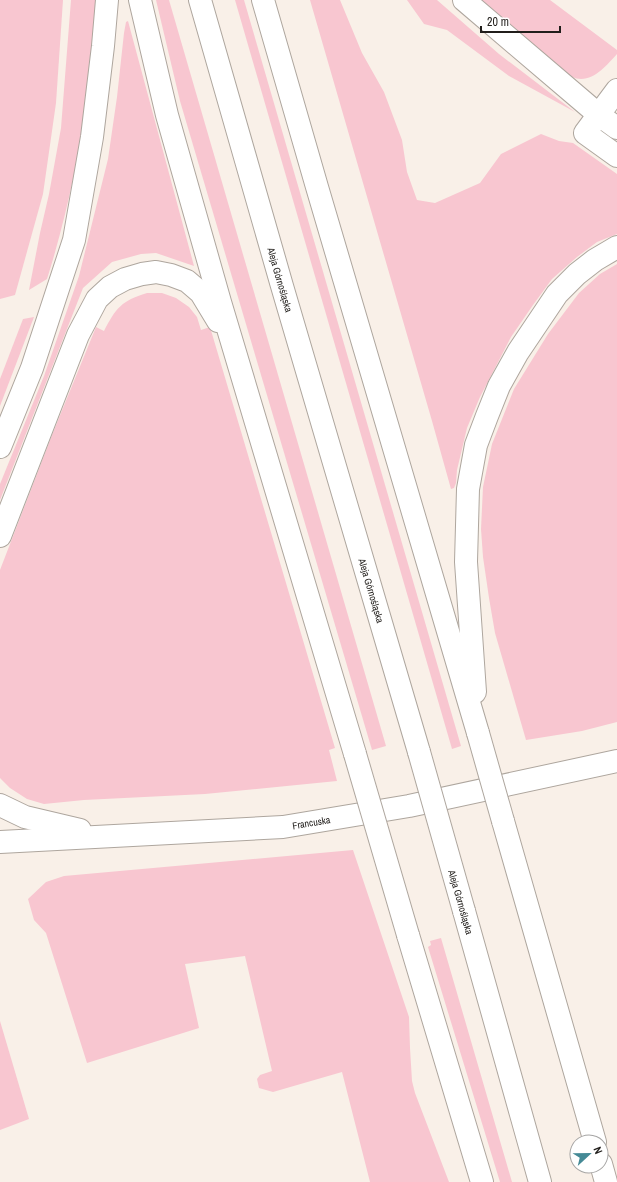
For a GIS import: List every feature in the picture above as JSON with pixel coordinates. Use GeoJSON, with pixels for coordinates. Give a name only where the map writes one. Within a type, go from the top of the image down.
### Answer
{"type":"FeatureCollection","features":[{"type":"Feature","properties":{"kind":"main road"},"geometry":{"type":"LineString","coordinates":[[0,447],[32,368],[74,240],[92,137],[107,0]]}},
{"type":"Feature","properties":{"kind":"main road"},"geometry":{"type":"LineString","coordinates":[[140,0],[167,115],[220,302],[482,1182]]}},
{"type":"Feature","properties":{"kind":"main road","name":"Aleja Górnośląska"},"geometry":{"type":"LineString","coordinates":[[200,0],[284,293],[419,752],[540,1182]]}},
{"type":"Feature","properties":{"kind":"main road"},"geometry":{"type":"LineString","coordinates":[[263,0],[478,733],[593,1134]]}},
{"type":"Feature","properties":{"kind":"main road"},"geometry":{"type":"LineString","coordinates":[[464,0],[599,115],[617,128]]}},
{"type":"Feature","properties":{"kind":"main road"},"geometry":{"type":"LineString","coordinates":[[617,90],[585,133],[617,156]]}},
{"type":"Feature","properties":{"kind":"main road"},"geometry":{"type":"LineString","coordinates":[[478,733],[466,562],[468,489],[476,445],[486,416],[499,386],[518,352],[557,294],[577,274],[595,260],[617,247]]}},
{"type":"Feature","properties":{"kind":"main road"},"geometry":{"type":"LineString","coordinates":[[0,536],[78,335],[97,300],[110,287],[125,279],[156,272],[187,280],[201,293],[234,345]]}},
{"type":"Feature","properties":{"kind":"main road","name":"Francuska"},"geometry":{"type":"LineString","coordinates":[[0,842],[283,827],[409,806],[617,761]]}},
{"type":"Feature","properties":{"kind":"main road"},"geometry":{"type":"LineString","coordinates":[[0,805],[25,818],[104,836]]}},
{"type":"Feature","properties":{"kind":"shaded area"},"geometry":{"type":"Polygon","coordinates":[[[0,0],[63,0],[56,103],[43,194],[15,295],[0,299],[0,0]]]}},
{"type":"Feature","properties":{"kind":"shaded area"},"geometry":{"type":"Polygon","coordinates":[[[71,0],[97,0],[88,94],[71,187],[54,256],[47,279],[29,290],[61,128],[71,0]]]}},
{"type":"Feature","properties":{"kind":"shaded area"},"geometry":{"type":"Polygon","coordinates":[[[156,0],[169,0],[386,746],[372,750],[180,101],[156,0]]]}},
{"type":"Feature","properties":{"kind":"shaded area"},"geometry":{"type":"Polygon","coordinates":[[[235,0],[244,0],[461,746],[452,749],[235,0]]]}},
{"type":"Feature","properties":{"kind":"shaded area"},"geometry":{"type":"Polygon","coordinates":[[[310,0],[340,0],[362,53],[384,92],[402,140],[407,172],[417,200],[435,203],[480,183],[501,154],[541,134],[559,141],[573,143],[617,174],[617,234],[597,242],[552,279],[511,337],[480,397],[467,428],[457,470],[456,483],[454,488],[451,489],[432,421],[310,0]]]}},
{"type":"Feature","properties":{"kind":"shaded area"},"geometry":{"type":"Polygon","coordinates":[[[407,0],[437,0],[499,54],[575,112],[509,76],[447,30],[424,24],[407,0]]]}},
{"type":"Feature","properties":{"kind":"shaded area"},"geometry":{"type":"Polygon","coordinates":[[[478,0],[550,0],[617,50],[617,54],[598,73],[586,78],[579,79],[572,77],[559,69],[478,0]]]}},
{"type":"Feature","properties":{"kind":"shaded area"},"geometry":{"type":"Polygon","coordinates":[[[128,21],[194,266],[156,253],[141,254],[112,262],[83,288],[0,500],[0,484],[44,376],[79,276],[108,159],[124,33],[126,22],[128,21]]]}},
{"type":"Feature","properties":{"kind":"shaded area"},"geometry":{"type":"Polygon","coordinates":[[[617,264],[617,722],[582,731],[526,740],[495,633],[489,598],[483,557],[481,529],[483,487],[492,444],[514,389],[548,334],[579,293],[600,274],[617,264]]]}},
{"type":"Feature","properties":{"kind":"shaded area"},"geometry":{"type":"Polygon","coordinates":[[[147,293],[162,293],[176,298],[189,307],[197,317],[201,330],[210,327],[335,748],[329,750],[337,781],[205,794],[84,800],[44,804],[27,799],[10,788],[0,778],[0,570],[52,435],[96,327],[104,331],[112,316],[120,306],[131,299],[147,293]]]}},
{"type":"Feature","properties":{"kind":"shaded area"},"geometry":{"type":"Polygon","coordinates":[[[34,317],[0,406],[0,379],[23,319],[34,317]]]}},
{"type":"Feature","properties":{"kind":"shaded area"},"geometry":{"type":"Polygon","coordinates":[[[353,850],[409,1017],[412,1081],[415,1093],[449,1182],[370,1182],[342,1072],[273,1092],[259,1088],[257,1079],[260,1075],[272,1071],[245,956],[185,964],[199,1028],[87,1063],[46,933],[34,920],[28,899],[46,882],[64,876],[353,850]]]}},
{"type":"Feature","properties":{"kind":"shaded area"},"geometry":{"type":"Polygon","coordinates":[[[441,938],[512,1182],[500,1182],[428,947],[431,945],[430,941],[441,938]]]}},
{"type":"Feature","properties":{"kind":"shaded area"},"geometry":{"type":"Polygon","coordinates":[[[0,1021],[29,1119],[0,1130],[0,1021]]]}}]}
